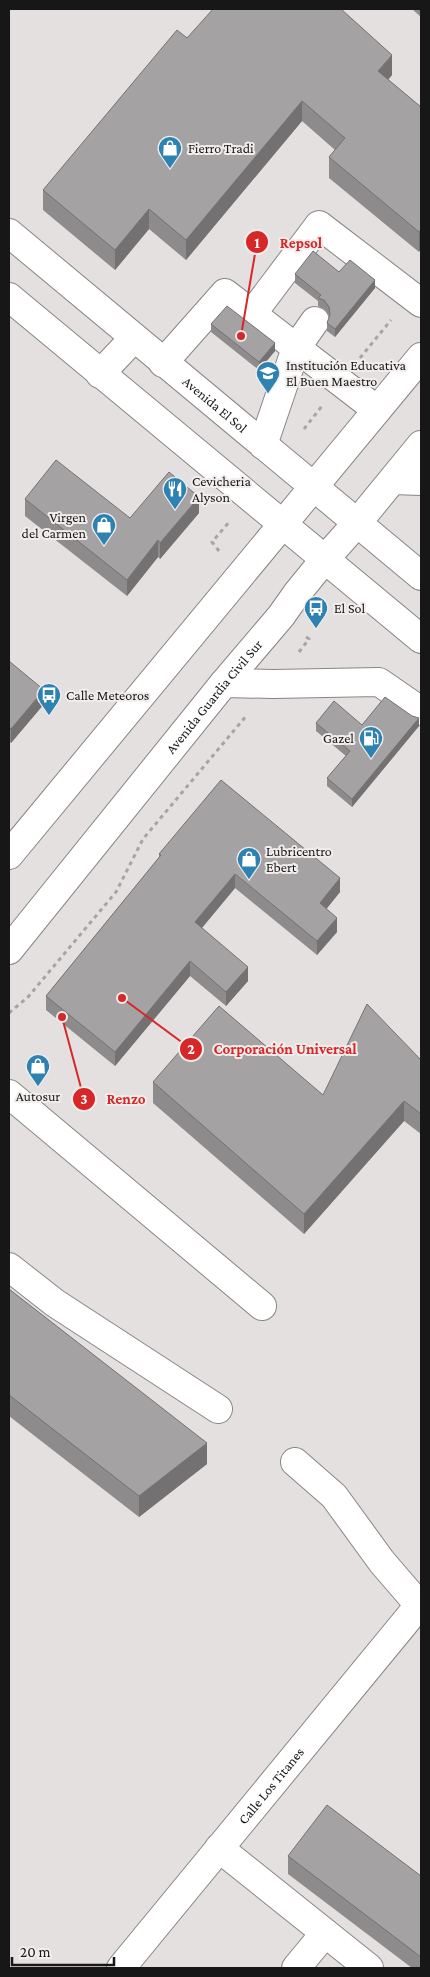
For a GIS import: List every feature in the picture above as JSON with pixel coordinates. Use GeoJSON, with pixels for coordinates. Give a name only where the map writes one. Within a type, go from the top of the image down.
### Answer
{"type":"FeatureCollection","features":[{"type":"Feature","properties":{"kind":"main road"},"geometry":{"type":"LineString","coordinates":[[252,314],[319,225],[360,264],[421,303]]}},
{"type":"Feature","properties":{"kind":"main road","name":"Avenida El Sol"},"geometry":{"type":"LineString","coordinates":[[9,233],[421,576]]}},
{"type":"Feature","properties":{"kind":"main road"},"geometry":{"type":"LineString","coordinates":[[163,362],[225,294],[377,410]]}},
{"type":"Feature","properties":{"kind":"main road"},"geometry":{"type":"LineString","coordinates":[[9,297],[421,639]]}},
{"type":"Feature","properties":{"kind":"main road"},"geometry":{"type":"LineString","coordinates":[[263,445],[296,348],[315,321]]}},
{"type":"Feature","properties":{"kind":"main road"},"geometry":{"type":"LineString","coordinates":[[100,374],[134,338]]}},
{"type":"Feature","properties":{"kind":"main road"},"geometry":{"type":"LineString","coordinates":[[9,855],[421,357]]}},
{"type":"Feature","properties":{"kind":"main road","name":"Avenida Guardia Civil Sur"},"geometry":{"type":"LineString","coordinates":[[9,950],[224,683],[281,616],[298,592],[421,445]]}},
{"type":"Feature","properties":{"kind":"main road"},"geometry":{"type":"LineString","coordinates":[[392,480],[421,481]]}},
{"type":"Feature","properties":{"kind":"main road"},"geometry":{"type":"LineString","coordinates":[[224,683],[379,682],[421,711]]}},
{"type":"Feature","properties":{"kind":"main road"},"geometry":{"type":"LineString","coordinates":[[9,1094],[262,1306]]}},
{"type":"Feature","properties":{"kind":"main road"},"geometry":{"type":"LineString","coordinates":[[9,1267],[55,1303],[218,1409]]}},
{"type":"Feature","properties":{"kind":"main road"},"geometry":{"type":"LineString","coordinates":[[294,1462],[334,1496],[382,1562],[420,1604]]}},
{"type":"Feature","properties":{"kind":"main road","name":"Calle Los Titanes"},"geometry":{"type":"LineString","coordinates":[[121,1968],[420,1604]]}},
{"type":"Feature","properties":{"kind":"main road"},"geometry":{"type":"LineString","coordinates":[[219,1848],[370,1968]]}},
{"type":"Feature","properties":{"kind":"main road"},"geometry":{"type":"LineString","coordinates":[[296,1968],[325,1933]]}},
{"type":"Feature","properties":{"kind":"building"},"geometry":{"type":"Polygon","coordinates":[[[213,9],[341,9],[392,55],[378,71],[421,107],[421,229],[419,232],[329,157],[345,138],[302,101],[186,240],[149,209],[115,250],[43,190],[177,30],[187,38],[213,9]]]}},
{"type":"Feature","properties":{"kind":"building"},"geometry":{"type":"Polygon","coordinates":[[[313,251],[339,272],[350,260],[375,280],[335,329],[327,323],[330,315],[329,307],[324,300],[318,298],[321,295],[295,274],[313,251]]]}},
{"type":"Feature","properties":{"kind":"building"},"geometry":{"type":"Polygon","coordinates":[[[227,306],[275,343],[259,362],[211,324],[227,306]]]}},
{"type":"Feature","properties":{"kind":"building"},"geometry":{"type":"Polygon","coordinates":[[[56,460],[130,518],[169,472],[199,497],[160,543],[158,540],[127,580],[25,499],[56,460]]]}},
{"type":"Feature","properties":{"kind":"building"},"geometry":{"type":"Polygon","coordinates":[[[9,661],[44,690],[11,729],[9,727],[9,661]]]}},
{"type":"Feature","properties":{"kind":"building"},"geometry":{"type":"Polygon","coordinates":[[[385,697],[412,716],[419,718],[352,799],[327,778],[350,751],[316,723],[334,701],[362,725],[385,697]]]}},
{"type":"Feature","properties":{"kind":"building"},"geometry":{"type":"Polygon","coordinates":[[[221,780],[340,878],[320,903],[337,918],[317,941],[235,874],[195,922],[248,967],[226,992],[190,961],[115,1052],[46,996],[161,855],[159,854],[221,780]]]}},
{"type":"Feature","properties":{"kind":"building"},"geometry":{"type":"Polygon","coordinates":[[[367,1004],[421,1060],[421,1114],[404,1101],[304,1214],[153,1082],[219,1006],[323,1095],[367,1004]]]}},
{"type":"Feature","properties":{"kind":"building"},"geometry":{"type":"Polygon","coordinates":[[[9,1289],[207,1443],[139,1496],[9,1395],[9,1289]]]}},
{"type":"Feature","properties":{"kind":"building"},"geometry":{"type":"Polygon","coordinates":[[[327,1805],[421,1876],[421,1957],[288,1856],[327,1805]]]}},
{"type":"Feature","properties":{"kind":"place","name":"Fierro Tradi"},"geometry":{"type":"Point","coordinates":[170,169]}},
{"type":"Feature","properties":{"kind":"place","name":"Repsol"},"geometry":{"type":"Point","coordinates":[241,336]}},
{"type":"Feature","properties":{"kind":"place","name":"Institución Educativa El Buen Maestro"},"geometry":{"type":"Point","coordinates":[268,394]}},
{"type":"Feature","properties":{"kind":"place","name":"Cevicheria Alyson"},"geometry":{"type":"Point","coordinates":[175,510]}},
{"type":"Feature","properties":{"kind":"place","name":"Virgen del Carmen"},"geometry":{"type":"Point","coordinates":[104,546]}},
{"type":"Feature","properties":{"kind":"place","name":"El Sol"},"geometry":{"type":"Point","coordinates":[316,629]}},
{"type":"Feature","properties":{"kind":"place","name":"Calle Meteoros"},"geometry":{"type":"Point","coordinates":[49,716]}},
{"type":"Feature","properties":{"kind":"place","name":"Gazel"},"geometry":{"type":"Point","coordinates":[371,759]}},
{"type":"Feature","properties":{"kind":"place","name":"Lubricentro Ebert"},"geometry":{"type":"Point","coordinates":[249,880]}},
{"type":"Feature","properties":{"kind":"place","name":"Corporación Universal"},"geometry":{"type":"Point","coordinates":[122,998]}},
{"type":"Feature","properties":{"kind":"place","name":"Renzo"},"geometry":{"type":"Point","coordinates":[62,1017]}},
{"type":"Feature","properties":{"kind":"place","name":"Autosur"},"geometry":{"type":"Point","coordinates":[38,1087]}}]}
